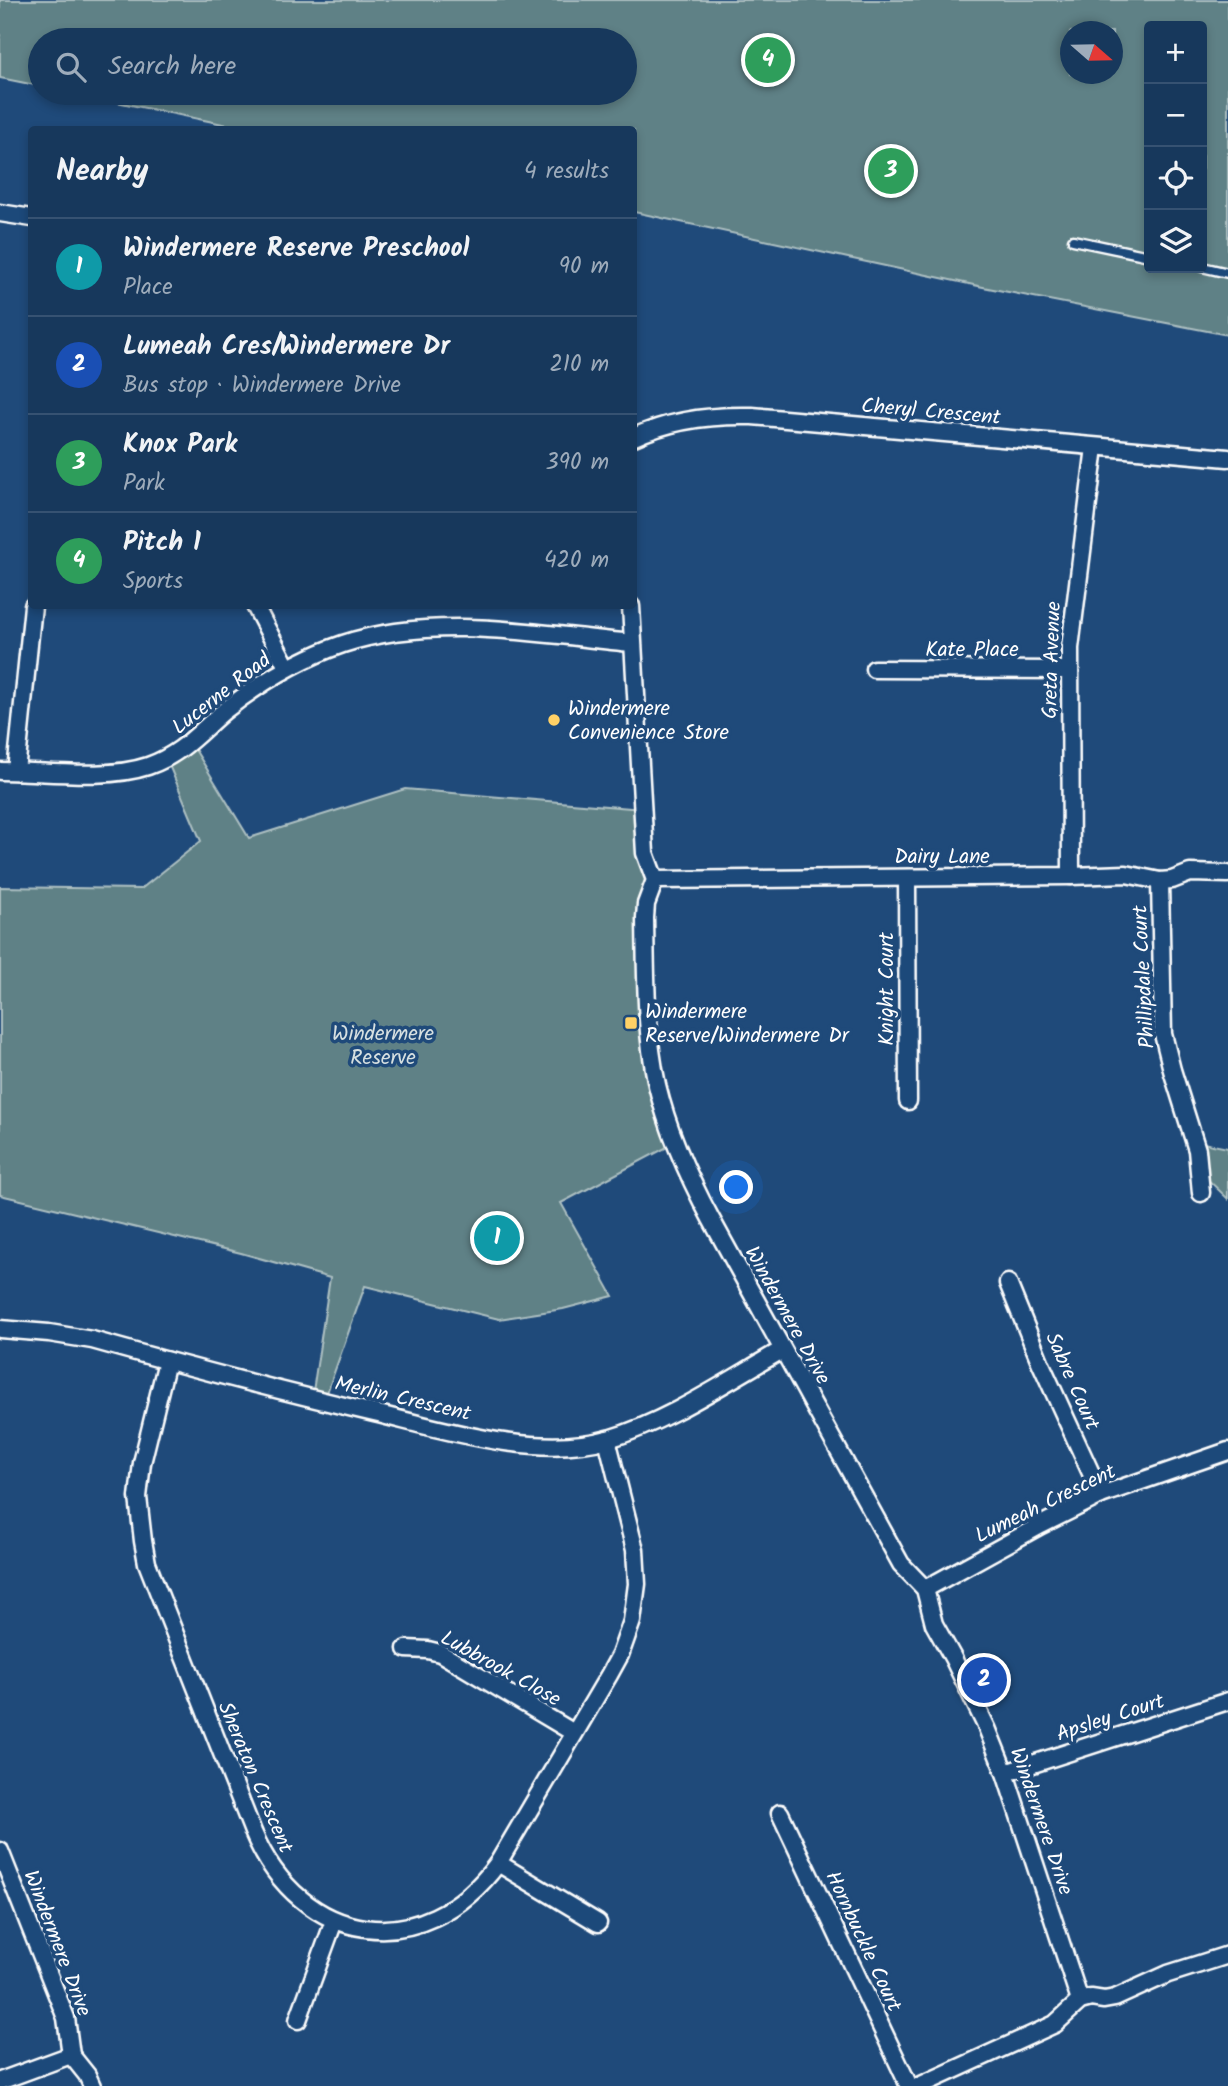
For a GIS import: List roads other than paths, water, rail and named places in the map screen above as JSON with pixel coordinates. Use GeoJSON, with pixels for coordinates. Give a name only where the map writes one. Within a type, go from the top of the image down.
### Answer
{"type":"FeatureCollection","features":[{"type":"Feature","properties":{"kind":"street"},"geometry":{"type":"LineString","coordinates":[[0,213],[28,217]]}},
{"type":"Feature","properties":{"kind":"street","name":"Cheryl Crescent"},"geometry":{"type":"LineString","coordinates":[[637,436],[680,422],[731,415],[1228,458]]}},
{"type":"Feature","properties":{"kind":"street","name":"Greta Avenue"},"geometry":{"type":"LineString","coordinates":[[1071,876],[1069,670],[1076,584],[1095,447]]}},
{"type":"Feature","properties":{"kind":"street"},"geometry":{"type":"LineString","coordinates":[[8,771],[33,609]]}},
{"type":"Feature","properties":{"kind":"street"},"geometry":{"type":"LineString","coordinates":[[257,609],[287,667]]}},
{"type":"Feature","properties":{"kind":"street"},"geometry":{"type":"LineString","coordinates":[[631,609],[645,853],[655,880]]}},
{"type":"Feature","properties":{"kind":"street","name":"Lucerne Road"},"geometry":{"type":"LineString","coordinates":[[8,771],[107,772],[146,767],[178,753],[230,707],[287,667],[356,640],[389,633],[429,628],[474,629],[632,643]]}},
{"type":"Feature","properties":{"kind":"street","name":"Kate Place"},"geometry":{"type":"LineString","coordinates":[[874,669],[1069,670]]}},
{"type":"Feature","properties":{"kind":"street","name":"Dairy Lane"},"geometry":{"type":"LineString","coordinates":[[655,880],[1134,874],[1160,881],[1172,880],[1190,873],[1228,874]]}},
{"type":"Feature","properties":{"kind":"street","name":"Knight Court"},"geometry":{"type":"LineString","coordinates":[[907,878],[908,1101]]}},
{"type":"Feature","properties":{"kind":"street","name":"Windermere Drive"},"geometry":{"type":"LineString","coordinates":[[655,880],[645,911],[650,1037],[663,1109],[689,1179],[901,1564],[925,1590],[934,1624],[976,1703],[1005,1773],[1080,2001]]}},
{"type":"Feature","properties":{"kind":"street","name":"Phillipdale Court"},"geometry":{"type":"LineString","coordinates":[[1160,881],[1163,1034],[1196,1150],[1201,1193]]}},
{"type":"Feature","properties":{"kind":"street","name":"Sabre Court"},"geometry":{"type":"LineString","coordinates":[[1008,1283],[1041,1364],[1101,1495]]}},
{"type":"Feature","properties":{"kind":"street","name":"Merlin Crescent"},"geometry":{"type":"LineString","coordinates":[[0,1329],[92,1340],[324,1402],[485,1438],[536,1444],[607,1439],[664,1416],[782,1350]]}},
{"type":"Feature","properties":{"kind":"street","name":"Sheraton Crescent"},"geometry":{"type":"LineString","coordinates":[[167,1361],[139,1481],[139,1513],[147,1563],[267,1863],[276,1876],[299,1898],[322,1915],[334,1921],[359,1926],[388,1928],[428,1921],[468,1897],[498,1863],[620,1655],[636,1602],[635,1550],[607,1439]]}},
{"type":"Feature","properties":{"kind":"street","name":"Lumeah Crescent"},"geometry":{"type":"LineString","coordinates":[[925,1590],[1101,1495],[1228,1451]]}},
{"type":"Feature","properties":{"kind":"street","name":"Lubbrook Close"},"geometry":{"type":"LineString","coordinates":[[406,1649],[440,1653],[574,1733]]}},
{"type":"Feature","properties":{"kind":"street","name":"Apsley Court"},"geometry":{"type":"LineString","coordinates":[[1005,1773],[1228,1701]]}},
{"type":"Feature","properties":{"kind":"street","name":"Hornbuckle Court"},"geometry":{"type":"LineString","coordinates":[[780,1813],[909,2086]]}},
{"type":"Feature","properties":{"kind":"street","name":"Windermere Drive"},"geometry":{"type":"LineString","coordinates":[[0,1851],[66,2018],[71,2055],[88,2075],[93,2086]]}},
{"type":"Feature","properties":{"kind":"street"},"geometry":{"type":"LineString","coordinates":[[498,1863],[598,1923]]}},
{"type":"Feature","properties":{"kind":"street"},"geometry":{"type":"LineString","coordinates":[[298,2020],[334,1921]]}},
{"type":"Feature","properties":{"kind":"street"},"geometry":{"type":"LineString","coordinates":[[919,2086],[1055,2024],[1080,2001],[1115,1997],[1168,1974],[1228,1955]]}},
{"type":"Feature","properties":{"kind":"street"},"geometry":{"type":"LineString","coordinates":[[0,2081],[71,2055]]}},
{"type":"Feature","properties":{"kind":"lane"},"geometry":{"type":"LineString","coordinates":[[1073,240],[1144,255]]}},
{"type":"Feature","properties":{"kind":"lane"},"geometry":{"type":"LineString","coordinates":[[1207,268],[1228,273]]}},
{"type":"Feature","properties":{"kind":"place","name":"Pitch 1"},"geometry":{"type":"Point","coordinates":[768,60]}},
{"type":"Feature","properties":{"kind":"place","name":"Knox Park"},"geometry":{"type":"Point","coordinates":[891,171]}},
{"type":"Feature","properties":{"kind":"place","name":"Windermere Convenience Store"},"geometry":{"type":"Point","coordinates":[554,720]}},
{"type":"Feature","properties":{"kind":"place","name":"Windermere Reserve/Windermere Dr"},"geometry":{"type":"Point","coordinates":[631,1023]}},
{"type":"Feature","properties":{"kind":"place","name":"Windermere Reserve Preschool"},"geometry":{"type":"Point","coordinates":[497,1238]}},
{"type":"Feature","properties":{"kind":"place","name":"Lumeah Cres/Windermere Dr"},"geometry":{"type":"Point","coordinates":[984,1680]}},
{"type":"Feature","properties":{"kind":"park label","name":"Windermere Reserve"},"geometry":{"type":"Point","coordinates":[383,1045]}}]}
